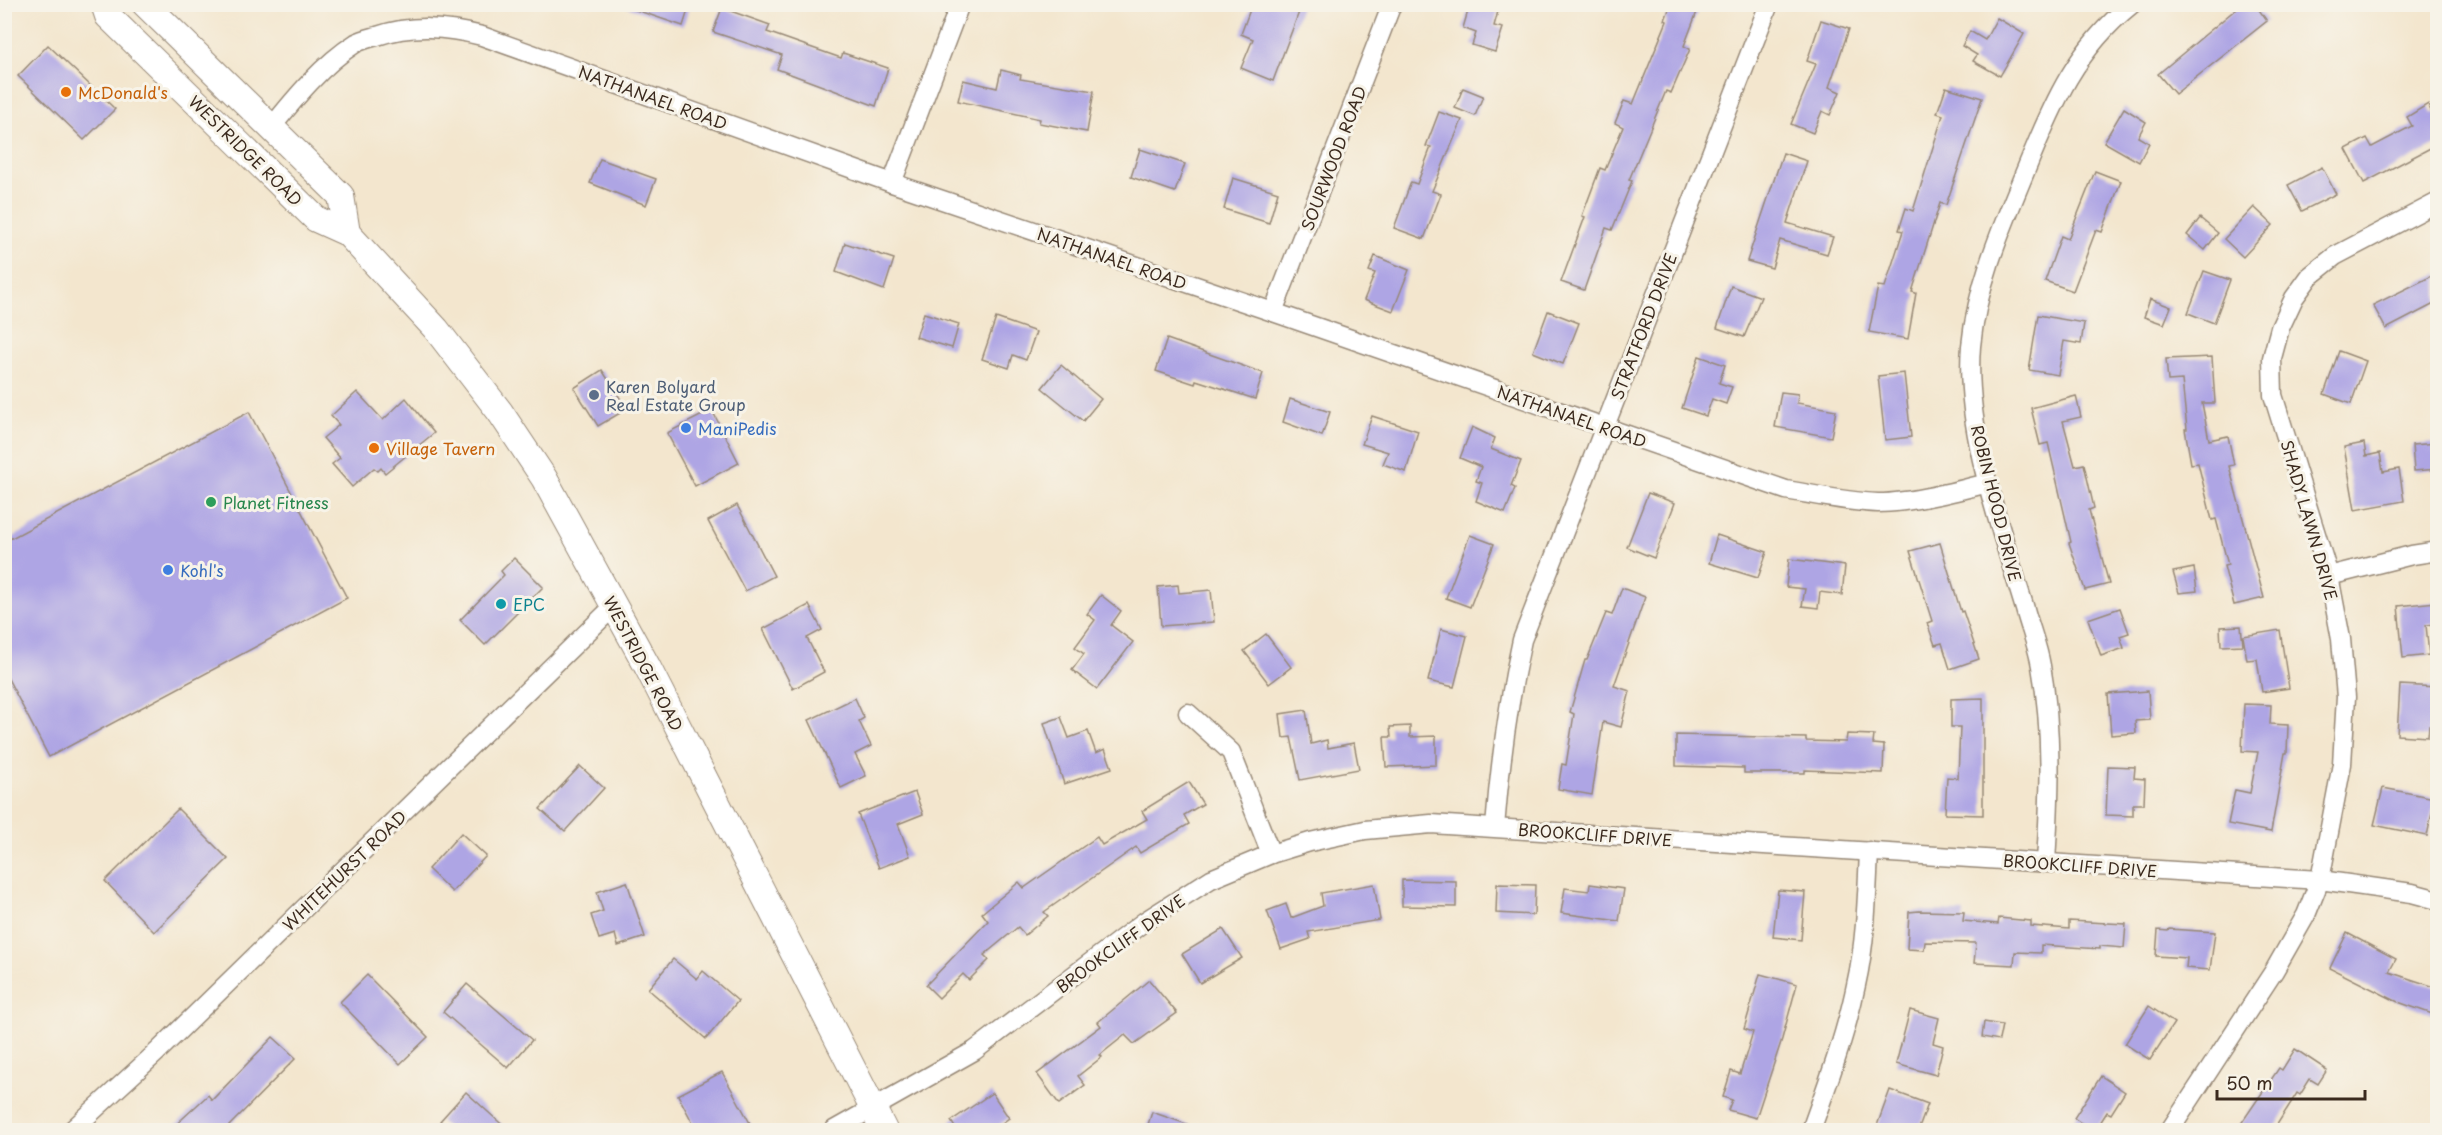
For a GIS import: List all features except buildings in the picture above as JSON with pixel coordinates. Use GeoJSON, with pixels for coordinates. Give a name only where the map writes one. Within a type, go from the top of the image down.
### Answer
{"type":"FeatureCollection","features":[{"type":"Feature","properties":{"kind":"main road","name":"WESTRIDGE ROAD"},"geometry":{"type":"LineString","coordinates":[[104,4],[108,16],[316,219],[347,233],[436,329],[500,412],[544,478],[613,607],[651,672],[879,1120]]}},
{"type":"Feature","properties":{"kind":"main road","name":"WESTRIDGE ROAD"},"geometry":{"type":"LineString","coordinates":[[145,4],[341,196],[347,233]]}},
{"type":"Feature","properties":{"kind":"street"},"geometry":{"type":"LineString","coordinates":[[892,183],[960,4]]}},
{"type":"Feature","properties":{"kind":"street","name":"SOURWOOD ROAD"},"geometry":{"type":"LineString","coordinates":[[1273,312],[1392,4]]}},
{"type":"Feature","properties":{"kind":"street","name":"STRATFORD DRIVE"},"geometry":{"type":"LineString","coordinates":[[1495,827],[1500,754],[1511,686],[1522,640],[1769,4]]}},
{"type":"Feature","properties":{"kind":"street","name":"ROBIN HOOD DRIVE"},"geometry":{"type":"LineString","coordinates":[[2046,862],[2051,769],[2048,715],[2041,664],[1988,483],[1974,414],[1971,346],[1979,290],[2051,108],[2083,55],[2116,17],[2132,4]]}},
{"type":"Feature","properties":{"kind":"street","name":"NATHANAEL ROAD"},"geometry":{"type":"LineString","coordinates":[[271,128],[295,98],[357,42],[408,28],[455,29],[482,36],[892,183],[1786,490],[1880,503],[1948,493],[1988,483]]}},
{"type":"Feature","properties":{"kind":"street","name":"SHADY LAWN DRIVE"},"geometry":{"type":"LineString","coordinates":[[2170,1131],[2274,972],[2306,915],[2320,880],[2342,764],[2346,697],[2341,639],[2329,576],[2273,394],[2272,358],[2280,328],[2294,298],[2318,269],[2335,256],[2438,202]]}},
{"type":"Feature","properties":{"kind":"street"},"geometry":{"type":"LineString","coordinates":[[2329,576],[2412,555],[2438,551]]}},
{"type":"Feature","properties":{"kind":"street","name":"WHITEHURST ROAD"},"geometry":{"type":"LineString","coordinates":[[72,1131],[157,1052],[613,607]]}},
{"type":"Feature","properties":{"kind":"street"},"geometry":{"type":"LineString","coordinates":[[1188,713],[1231,752],[1271,854]]}},
{"type":"Feature","properties":{"kind":"street","name":"BROOKCLIFF DRIVE"},"geometry":{"type":"LineString","coordinates":[[834,1131],[879,1120],[1164,909],[1211,879],[1271,854],[1310,842],[1365,830],[1431,824],[1495,827],[2046,862],[2320,880],[2412,893],[2438,900]]}},
{"type":"Feature","properties":{"kind":"street"},"geometry":{"type":"LineString","coordinates":[[1811,1131],[1837,1057],[1857,984],[1865,925],[1869,851]]}},
{"type":"Feature","properties":{"kind":"place","name":"McDonald's"},"geometry":{"type":"Point","coordinates":[66,92]}},
{"type":"Feature","properties":{"kind":"place","name":"Karen Bolyard Real Estate Group"},"geometry":{"type":"Point","coordinates":[594,395]}},
{"type":"Feature","properties":{"kind":"place","name":"ManiPedis"},"geometry":{"type":"Point","coordinates":[686,428]}},
{"type":"Feature","properties":{"kind":"place","name":"Village Tavern"},"geometry":{"type":"Point","coordinates":[374,448]}},
{"type":"Feature","properties":{"kind":"place","name":"Planet Fitness"},"geometry":{"type":"Point","coordinates":[211,502]}},
{"type":"Feature","properties":{"kind":"place","name":"Kohl's"},"geometry":{"type":"Point","coordinates":[168,570]}},
{"type":"Feature","properties":{"kind":"place","name":"EPC"},"geometry":{"type":"Point","coordinates":[501,604]}}]}
